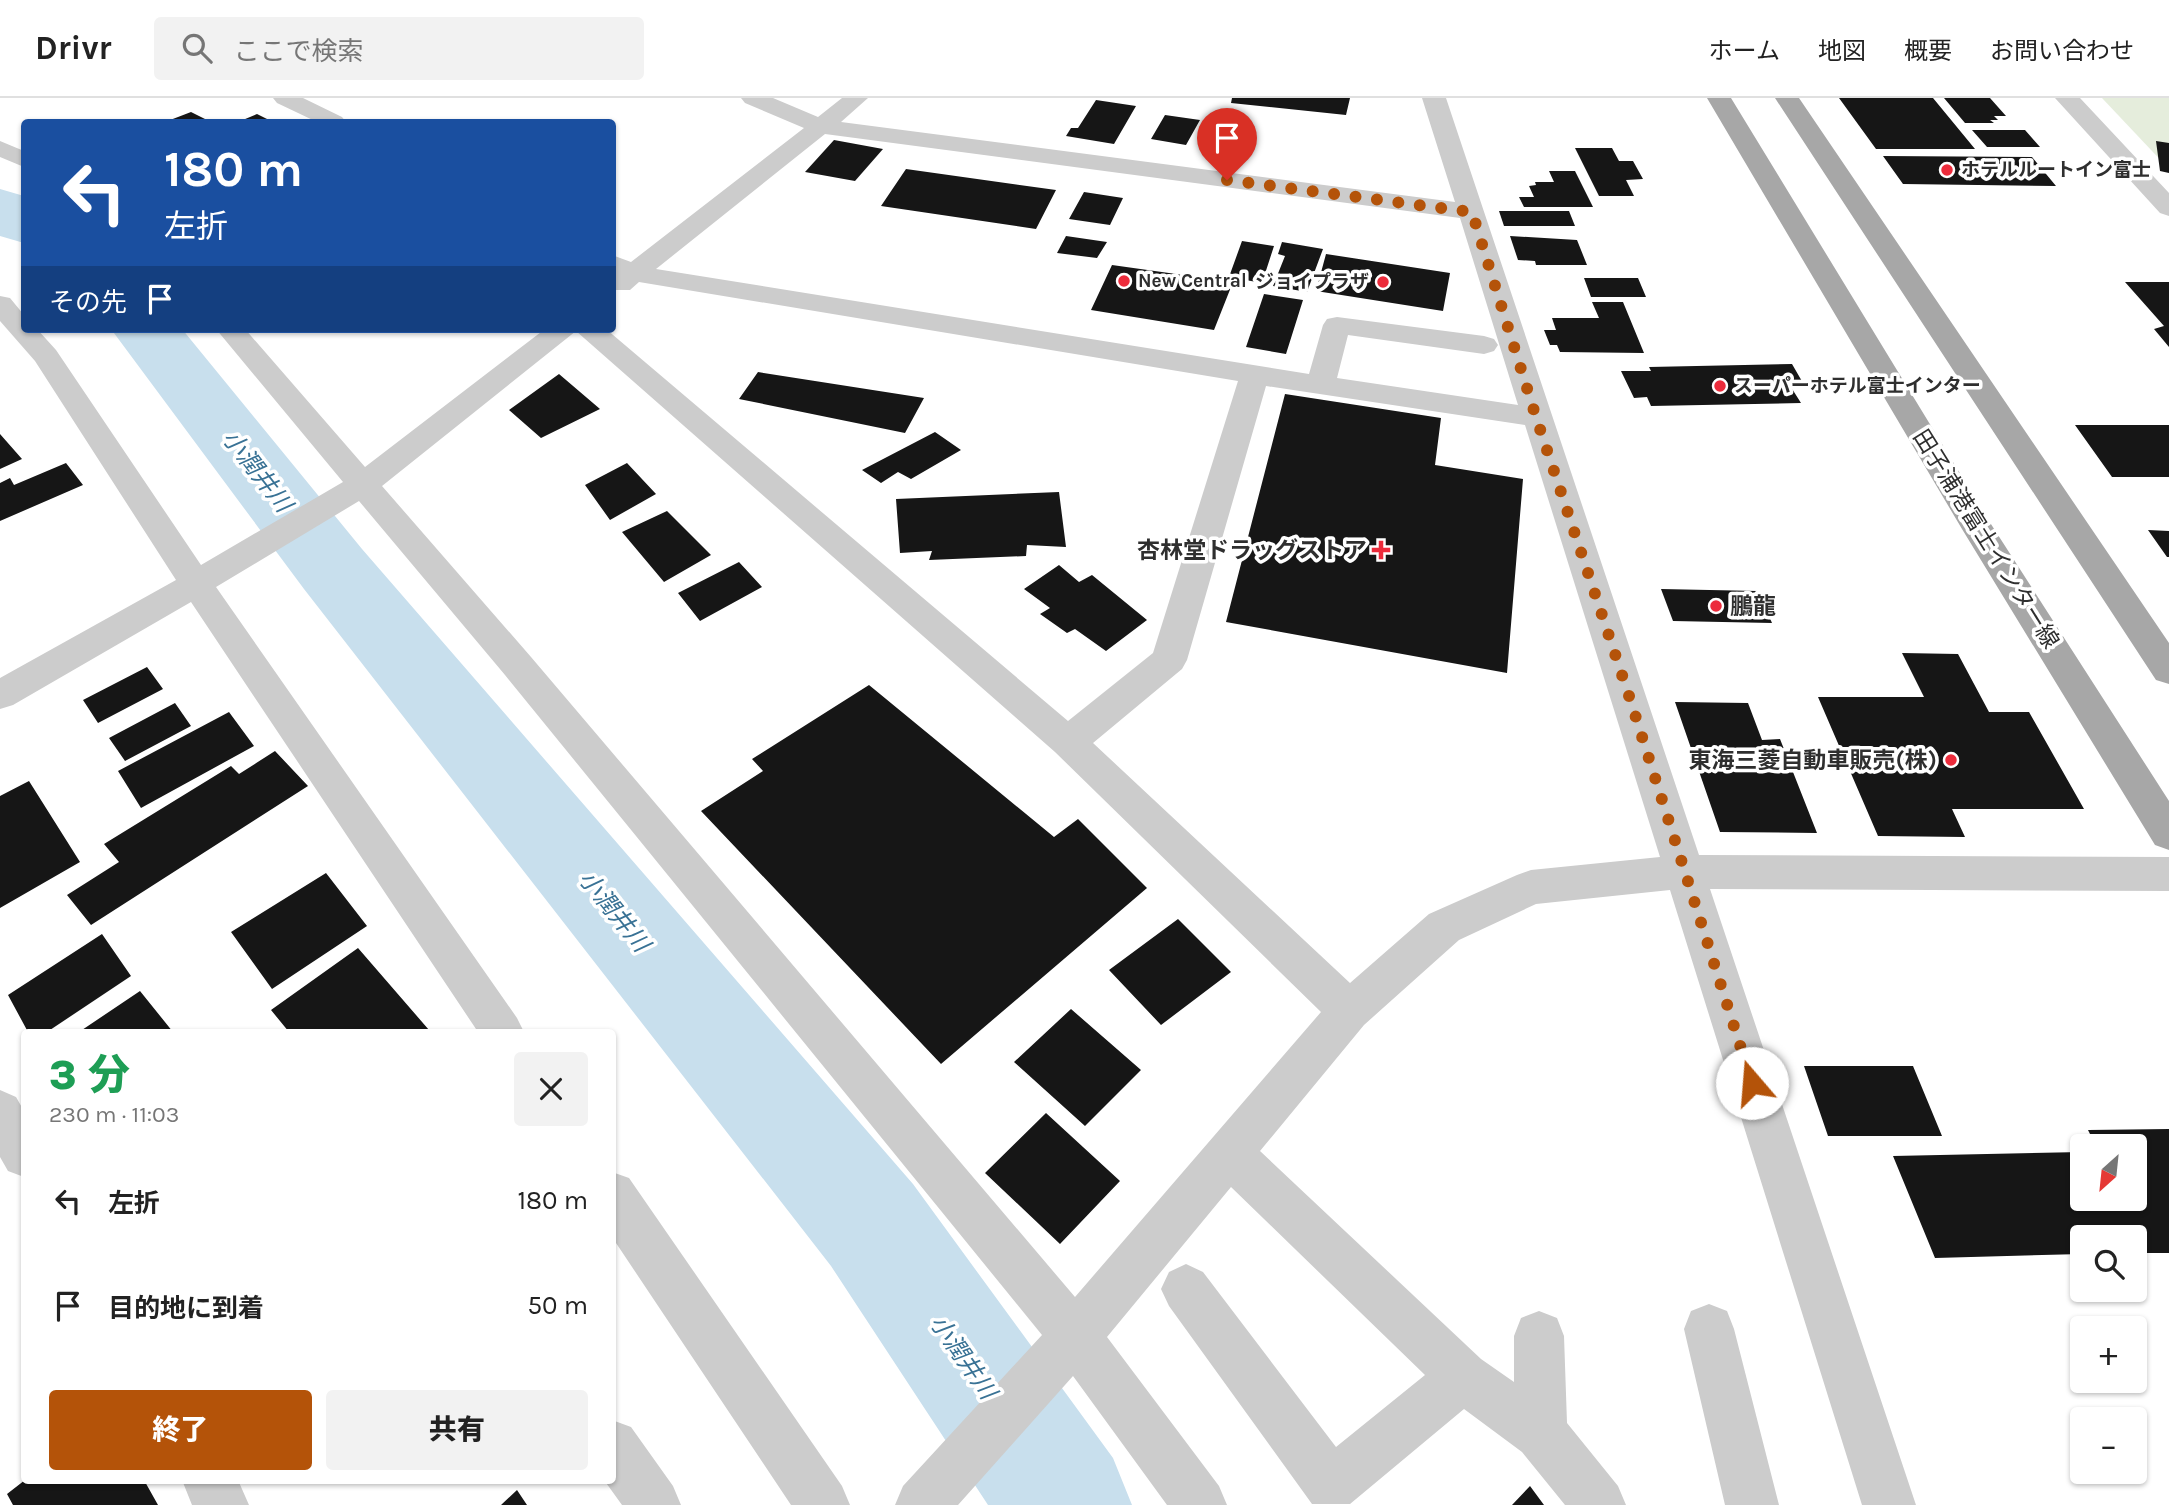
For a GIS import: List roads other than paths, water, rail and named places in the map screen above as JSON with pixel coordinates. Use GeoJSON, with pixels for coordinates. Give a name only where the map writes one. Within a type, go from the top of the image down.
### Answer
{"type":"FeatureCollection","features":[{"type":"Feature","properties":{"kind":"main road","name":"田子浦港富士インター線"},"geometry":{"type":"LineString","coordinates":[[1719,98],[1978,529],[2169,834]]}},
{"type":"Feature","properties":{"kind":"main road"},"geometry":{"type":"LineString","coordinates":[[1787,98],[2169,671]]}},
{"type":"Feature","properties":{"kind":"street"},"geometry":{"type":"LineString","coordinates":[[285,98],[328,119]]}},
{"type":"Feature","properties":{"kind":"street"},"geometry":{"type":"LineString","coordinates":[[753,98],[820,126],[1472,212]]}},
{"type":"Feature","properties":{"kind":"street"},"geometry":{"type":"LineString","coordinates":[[619,275],[856,98]]}},
{"type":"Feature","properties":{"kind":"street"},"geometry":{"type":"LineString","coordinates":[[1434,98],[1889,1505]]}},
{"type":"Feature","properties":{"kind":"street"},"geometry":{"type":"LineString","coordinates":[[2067,98],[2169,208]]}},
{"type":"Feature","properties":{"kind":"street"},"geometry":{"type":"LineString","coordinates":[[0,148],[21,158]]}},
{"type":"Feature","properties":{"kind":"street"},"geometry":{"type":"LineString","coordinates":[[619,275],[1536,417]]}},
{"type":"Feature","properties":{"kind":"street"},"geometry":{"type":"LineString","coordinates":[[0,304],[21,328]]}},
{"type":"Feature","properties":{"kind":"street"},"geometry":{"type":"LineString","coordinates":[[1321,384],[1338,325],[1484,345]]}},
{"type":"Feature","properties":{"kind":"street"},"geometry":{"type":"LineString","coordinates":[[26,333],[46,356],[196,584],[500,1029]]}},
{"type":"Feature","properties":{"kind":"street"},"geometry":{"type":"LineString","coordinates":[[233,333],[349,494],[518,666],[1075,1336],[1200,1505]]}},
{"type":"Feature","properties":{"kind":"street"},"geometry":{"type":"LineString","coordinates":[[0,695],[349,494],[558,333]]}},
{"type":"Feature","properties":{"kind":"street"},"geometry":{"type":"LineString","coordinates":[[594,333],[1068,742],[1349,1012]]}},
{"type":"Feature","properties":{"kind":"street"},"geometry":{"type":"LineString","coordinates":[[1068,742],[1169,660],[1254,375]]}},
{"type":"Feature","properties":{"kind":"street"},"geometry":{"type":"LineString","coordinates":[[922,1505],[1075,1336],[1349,1012],[1444,926],[1531,887],[1684,872],[2169,874]]}},
{"type":"Feature","properties":{"kind":"street"},"geometry":{"type":"LineString","coordinates":[[0,1112],[21,1150]]}},
{"type":"Feature","properties":{"kind":"street"},"geometry":{"type":"LineString","coordinates":[[1229,1153],[1463,1377],[1541,1433],[1599,1505]]}},
{"type":"Feature","properties":{"kind":"street"},"geometry":{"type":"LineString","coordinates":[[616,1201],[823,1505]]}},
{"type":"Feature","properties":{"kind":"street"},"geometry":{"type":"LineString","coordinates":[[1186,1289],[1331,1485],[1463,1377]]}},
{"type":"Feature","properties":{"kind":"street"},"geometry":{"type":"LineString","coordinates":[[1709,1329],[1752,1505]]}},
{"type":"Feature","properties":{"kind":"street"},"geometry":{"type":"LineString","coordinates":[[1539,1336],[1541,1433]]}},
{"type":"Feature","properties":{"kind":"street"},"geometry":{"type":"LineString","coordinates":[[616,1452],[654,1505]]}},
{"type":"Feature","properties":{"kind":"street"},"geometry":{"type":"LineString","coordinates":[[210,1484],[222,1505]]}},
{"type":"Feature","properties":{"kind":"waterway","name":"小潤井川"},"geometry":{"type":"LineString","coordinates":[[0,208],[21,222]]}},
{"type":"Feature","properties":{"kind":"waterway","name":"小潤井川"},"geometry":{"type":"LineString","coordinates":[[149,333],[333,569],[872,1225],[1066,1505]]}},
{"type":"Feature","properties":{"kind":"place","name":"ホテルルートイン富士"},"geometry":{"type":"Point","coordinates":[1947,170]}},
{"type":"Feature","properties":{"kind":"place","name":"New Central"},"geometry":{"type":"Point","coordinates":[1124,281]}},
{"type":"Feature","properties":{"kind":"place","name":"ジョイプラザ"},"geometry":{"type":"Point","coordinates":[1383,282]}},
{"type":"Feature","properties":{"kind":"place","name":"スーパーホテル富士インター"},"geometry":{"type":"Point","coordinates":[1720,386]}},
{"type":"Feature","properties":{"kind":"place","name":"杏林堂ドラッグストア"},"geometry":{"type":"Point","coordinates":[1381,550]}},
{"type":"Feature","properties":{"kind":"place","name":"鵬龍"},"geometry":{"type":"Point","coordinates":[1716,606]}},
{"type":"Feature","properties":{"kind":"place","name":"東海三菱自動車販売(株)"},"geometry":{"type":"Point","coordinates":[1951,760]}}]}
